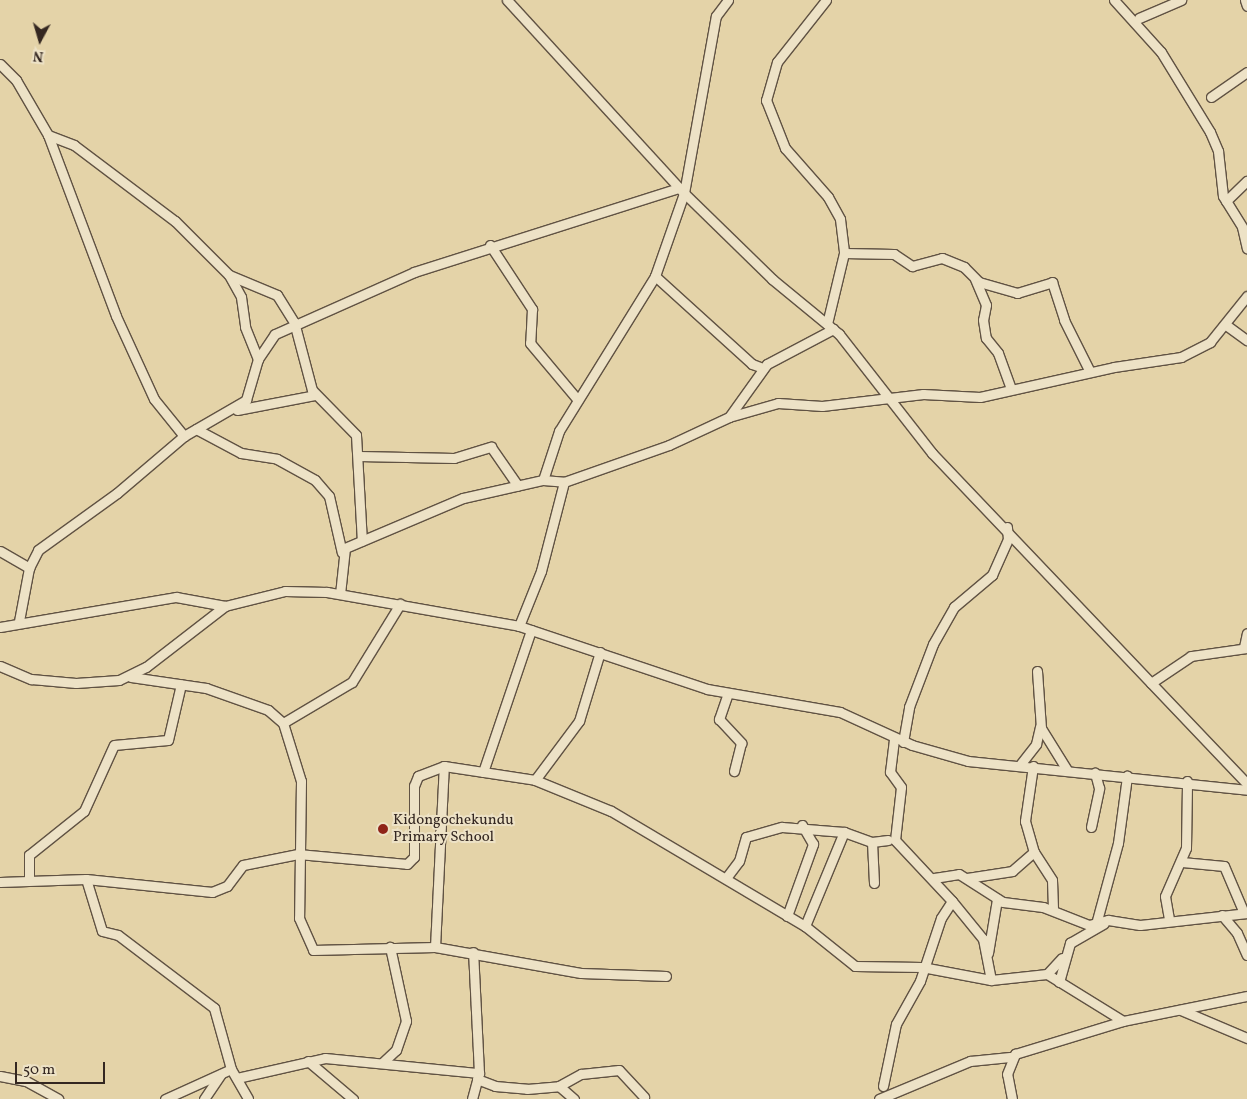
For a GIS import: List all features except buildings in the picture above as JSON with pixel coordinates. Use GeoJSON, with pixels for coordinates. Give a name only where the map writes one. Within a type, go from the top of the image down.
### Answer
{"type":"FeatureCollection","features":[{"type":"Feature","properties":{"kind":"street"},"geometry":{"type":"LineString","coordinates":[[507,0],[681,190],[772,279],[830,326],[932,453],[1007,527],[1093,626],[1151,682],[1247,784]]}},
{"type":"Feature","properties":{"kind":"street"},"geometry":{"type":"LineString","coordinates":[[543,480],[559,431],[577,399],[656,276],[681,190],[714,26],[728,0]]}},
{"type":"Feature","properties":{"kind":"street"},"geometry":{"type":"LineString","coordinates":[[729,417],[763,368],[830,326],[844,253],[840,219],[828,197],[785,148],[766,100],[777,62],[826,0]]}},
{"type":"Feature","properties":{"kind":"street"},"geometry":{"type":"LineString","coordinates":[[1114,0],[1161,52],[1198,111],[1218,151],[1226,197],[1242,227],[1247,248]]}},
{"type":"Feature","properties":{"kind":"street"},"geometry":{"type":"LineString","coordinates":[[1139,18],[1181,0]]}},
{"type":"Feature","properties":{"kind":"street"},"geometry":{"type":"LineString","coordinates":[[1245,0],[1247,6]]}},
{"type":"Feature","properties":{"kind":"street"},"geometry":{"type":"LineString","coordinates":[[0,64],[16,80],[48,135],[116,316],[154,399],[184,436]]}},
{"type":"Feature","properties":{"kind":"street"},"geometry":{"type":"LineString","coordinates":[[1211,97],[1244,73],[1247,66]]}},
{"type":"Feature","properties":{"kind":"street"},"geometry":{"type":"LineString","coordinates":[[48,135],[74,146],[175,221],[229,275],[239,292],[245,327],[258,359]]}},
{"type":"Feature","properties":{"kind":"street"},"geometry":{"type":"LineString","coordinates":[[1226,197],[1247,181]]}},
{"type":"Feature","properties":{"kind":"street"},"geometry":{"type":"LineString","coordinates":[[19,620],[29,568],[46,542],[117,493],[184,436],[227,412],[249,396],[258,359],[275,334],[294,322],[490,245],[681,190]]}},
{"type":"Feature","properties":{"kind":"street"},"geometry":{"type":"LineString","coordinates":[[490,245],[532,309],[530,343],[577,399]]}},
{"type":"Feature","properties":{"kind":"street"},"geometry":{"type":"LineString","coordinates":[[844,253],[894,254],[912,266],[942,258],[959,263],[975,279],[986,305],[982,320],[986,338],[998,353],[1011,389]]}},
{"type":"Feature","properties":{"kind":"street"},"geometry":{"type":"LineString","coordinates":[[229,275],[272,291],[294,322],[315,394],[352,427],[359,456],[362,541]]}},
{"type":"Feature","properties":{"kind":"street"},"geometry":{"type":"LineString","coordinates":[[656,276],[752,364],[763,368]]}},
{"type":"Feature","properties":{"kind":"street"},"geometry":{"type":"LineString","coordinates":[[975,279],[1017,293],[1052,282],[1067,326],[1090,372]]}},
{"type":"Feature","properties":{"kind":"street"},"geometry":{"type":"LineString","coordinates":[[342,553],[362,541],[440,506],[543,480],[564,482],[669,445],[729,417],[778,403],[830,406],[923,394],[974,397],[1090,372],[1181,357],[1210,342],[1226,325],[1247,296]]}},
{"type":"Feature","properties":{"kind":"street"},"geometry":{"type":"LineString","coordinates":[[1226,325],[1247,340]]}},
{"type":"Feature","properties":{"kind":"street"},"geometry":{"type":"LineString","coordinates":[[227,412],[315,394]]}},
{"type":"Feature","properties":{"kind":"street"},"geometry":{"type":"LineString","coordinates":[[196,429],[241,453],[277,459],[315,480],[329,496],[342,553],[340,594]]}},
{"type":"Feature","properties":{"kind":"street"},"geometry":{"type":"LineString","coordinates":[[359,456],[454,458],[491,447],[518,486]]}},
{"type":"Feature","properties":{"kind":"street"},"geometry":{"type":"LineString","coordinates":[[520,626],[541,571],[564,482]]}},
{"type":"Feature","properties":{"kind":"street"},"geometry":{"type":"LineString","coordinates":[[903,742],[909,707],[933,644],[954,608],[995,572],[1008,539],[1007,527]]}},
{"type":"Feature","properties":{"kind":"street"},"geometry":{"type":"LineString","coordinates":[[0,551],[29,568]]}},
{"type":"Feature","properties":{"kind":"street"},"geometry":{"type":"LineString","coordinates":[[131,677],[225,606],[285,591],[340,594],[520,626],[728,693],[819,706],[903,742],[976,763],[1033,766],[1187,781],[1247,790]]}},
{"type":"Feature","properties":{"kind":"street"},"geometry":{"type":"LineString","coordinates":[[0,627],[19,620],[176,597],[225,606]]}},
{"type":"Feature","properties":{"kind":"street"},"geometry":{"type":"LineString","coordinates":[[284,723],[352,682],[400,604]]}},
{"type":"Feature","properties":{"kind":"street"},"geometry":{"type":"LineString","coordinates":[[483,772],[531,630]]}},
{"type":"Feature","properties":{"kind":"street"},"geometry":{"type":"LineString","coordinates":[[1151,682],[1186,658],[1246,648],[1247,632]]}},
{"type":"Feature","properties":{"kind":"street"},"geometry":{"type":"LineString","coordinates":[[535,780],[579,721],[600,652]]}},
{"type":"Feature","properties":{"kind":"street"},"geometry":{"type":"LineString","coordinates":[[0,666],[31,679],[76,683],[131,677],[181,684],[268,710],[284,723],[301,781],[298,854],[300,918],[314,950],[435,947],[473,952],[563,971],[666,976]]}},
{"type":"Feature","properties":{"kind":"street"},"geometry":{"type":"LineString","coordinates":[[1019,766],[1036,744],[1040,726],[1037,671]]}},
{"type":"Feature","properties":{"kind":"street"},"geometry":{"type":"LineString","coordinates":[[29,880],[29,855],[84,811],[114,745],[168,740],[181,684]]}},
{"type":"Feature","properties":{"kind":"street"},"geometry":{"type":"LineString","coordinates":[[728,693],[719,719],[741,743],[734,770]]}},
{"type":"Feature","properties":{"kind":"street"},"geometry":{"type":"LineString","coordinates":[[1040,726],[1067,770]]}},
{"type":"Feature","properties":{"kind":"street"},"geometry":{"type":"LineString","coordinates":[[894,738],[890,772],[901,787],[895,840],[934,878],[979,933],[988,955],[991,980]]}},
{"type":"Feature","properties":{"kind":"street"},"geometry":{"type":"LineString","coordinates":[[435,947],[444,766]]}},
{"type":"Feature","properties":{"kind":"street"},"geometry":{"type":"LineString","coordinates":[[0,882],[86,879],[212,892],[227,886],[243,865],[298,854],[401,865],[411,862],[414,786],[418,776],[444,766],[535,780],[611,811],[805,926],[855,966],[922,967],[991,980],[1046,974],[1123,1020]]}},
{"type":"Feature","properties":{"kind":"street"},"geometry":{"type":"LineString","coordinates":[[1033,766],[1025,821],[1034,852],[1052,880],[1053,910]]}},
{"type":"Feature","properties":{"kind":"street"},"geometry":{"type":"LineString","coordinates":[[1091,826],[1099,788],[1095,773]]}},
{"type":"Feature","properties":{"kind":"street"},"geometry":{"type":"LineString","coordinates":[[1096,924],[1118,843],[1127,776]]}},
{"type":"Feature","properties":{"kind":"street"},"geometry":{"type":"LineString","coordinates":[[1169,919],[1165,896],[1182,862],[1187,781]]}},
{"type":"Feature","properties":{"kind":"street"},"geometry":{"type":"LineString","coordinates":[[726,878],[740,862],[746,837],[802,825],[844,832],[872,842],[888,840]]}},
{"type":"Feature","properties":{"kind":"street"},"geometry":{"type":"LineString","coordinates":[[787,916],[813,844],[802,825]]}},
{"type":"Feature","properties":{"kind":"street"},"geometry":{"type":"LineString","coordinates":[[805,926],[844,832]]}},
{"type":"Feature","properties":{"kind":"street"},"geometry":{"type":"LineString","coordinates":[[872,842],[874,883]]}},
{"type":"Feature","properties":{"kind":"street"},"geometry":{"type":"LineString","coordinates":[[967,878],[1012,871],[1034,852]]}},
{"type":"Feature","properties":{"kind":"street"},"geometry":{"type":"LineString","coordinates":[[934,878],[955,874],[967,878],[997,899],[1053,910],[1081,923],[1096,924],[1108,920],[1140,925],[1169,919],[1246,913],[1224,866],[1182,862]]}},
{"type":"Feature","properties":{"kind":"street"},"geometry":{"type":"LineString","coordinates":[[86,879],[102,931],[118,934],[214,1008],[231,1069],[248,1099]]}},
{"type":"Feature","properties":{"kind":"street"},"geometry":{"type":"LineString","coordinates":[[988,955],[997,899]]}},
{"type":"Feature","properties":{"kind":"street"},"geometry":{"type":"LineString","coordinates":[[883,1086],[896,1024],[920,981],[922,967],[952,901]]}},
{"type":"Feature","properties":{"kind":"street"},"geometry":{"type":"LineString","coordinates":[[1222,915],[1237,933],[1247,955]]}},
{"type":"Feature","properties":{"kind":"street"},"geometry":{"type":"LineString","coordinates":[[1046,974],[1062,958],[1070,942],[1108,920]]}},
{"type":"Feature","properties":{"kind":"street"},"geometry":{"type":"LineString","coordinates":[[382,1063],[396,1050],[406,1021],[390,947]]}},
{"type":"Feature","properties":{"kind":"street"},"geometry":{"type":"LineString","coordinates":[[472,1099],[478,1076],[473,952]]}},
{"type":"Feature","properties":{"kind":"street"},"geometry":{"type":"LineString","coordinates":[[1059,982],[1062,958]]}},
{"type":"Feature","properties":{"kind":"street"},"geometry":{"type":"LineString","coordinates":[[880,1099],[970,1061],[1010,1057],[1123,1020],[1247,996]]}},
{"type":"Feature","properties":{"kind":"street"},"geometry":{"type":"LineString","coordinates":[[1176,1009],[1195,1012],[1247,1038]]}},
{"type":"Feature","properties":{"kind":"street"},"geometry":{"type":"LineString","coordinates":[[1010,1057],[1007,1074],[1012,1099]]}},
{"type":"Feature","properties":{"kind":"street"},"geometry":{"type":"LineString","coordinates":[[236,1078],[308,1061],[332,1058],[478,1076],[514,1089],[559,1086],[581,1074],[619,1070],[644,1097]]}},
{"type":"Feature","properties":{"kind":"street"},"geometry":{"type":"LineString","coordinates":[[308,1061],[353,1099]]}},
{"type":"Feature","properties":{"kind":"street"},"geometry":{"type":"LineString","coordinates":[[165,1099],[231,1069]]}},
{"type":"Feature","properties":{"kind":"street"},"geometry":{"type":"LineString","coordinates":[[204,1099],[222,1074]]}},
{"type":"Feature","properties":{"kind":"street"},"geometry":{"type":"LineString","coordinates":[[0,1076],[26,1081],[58,1099]]}},
{"type":"Feature","properties":{"kind":"street"},"geometry":{"type":"LineString","coordinates":[[559,1086],[574,1099]]}},
{"type":"Feature","properties":{"kind":"place","name":"Kidongochekundu Primary School"},"geometry":{"type":"Point","coordinates":[383,829]}}]}
